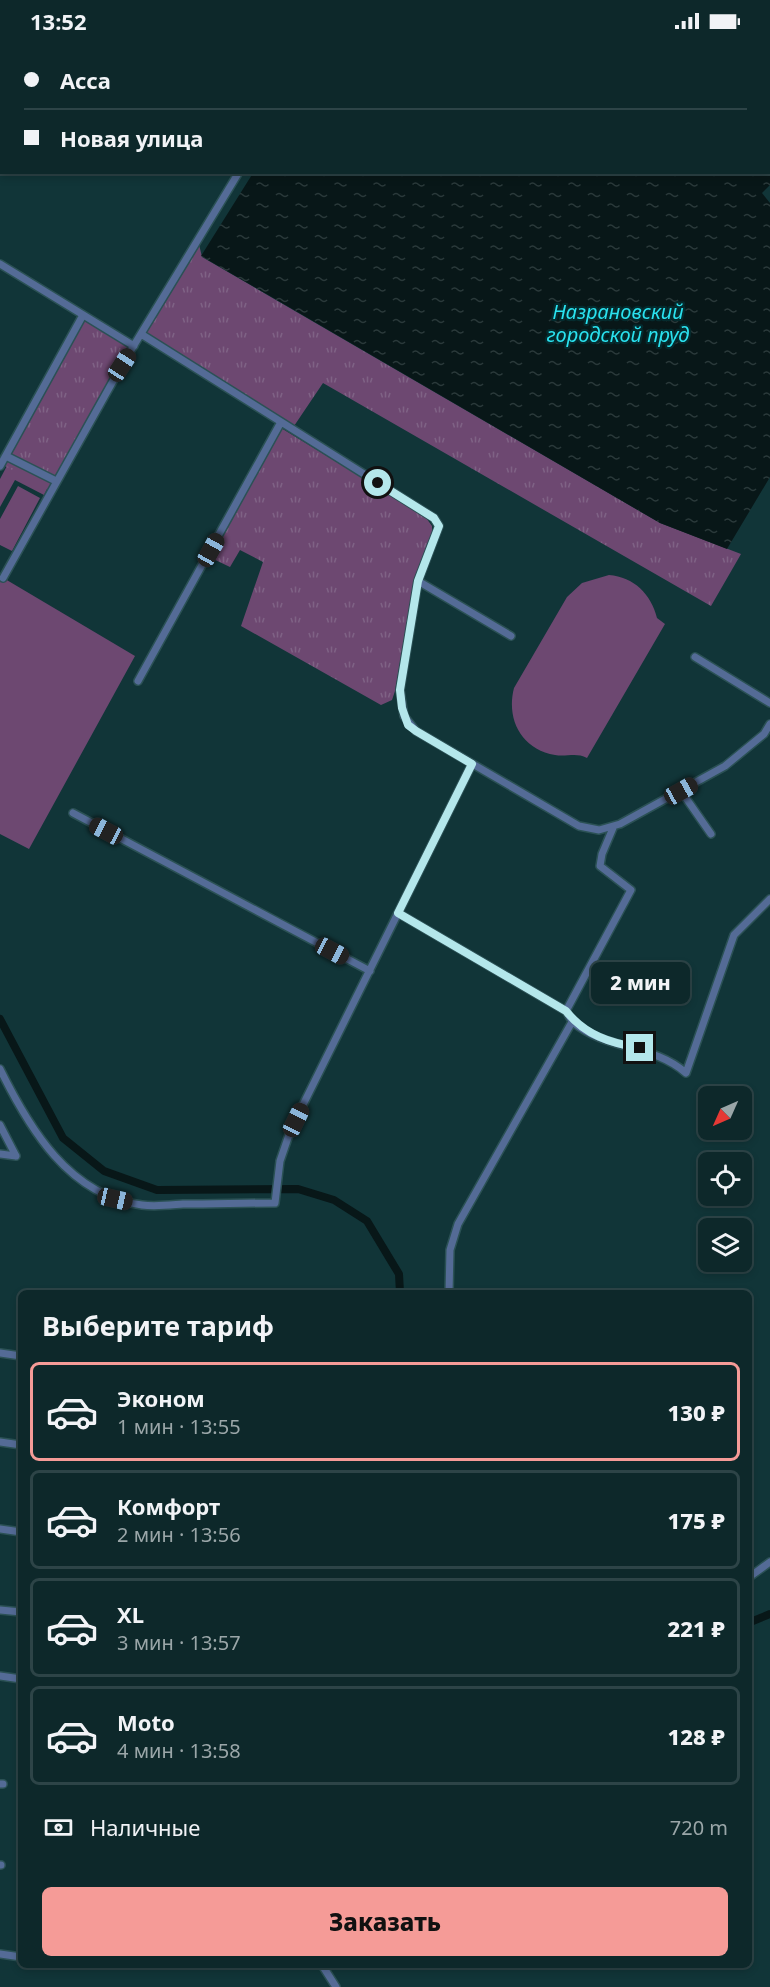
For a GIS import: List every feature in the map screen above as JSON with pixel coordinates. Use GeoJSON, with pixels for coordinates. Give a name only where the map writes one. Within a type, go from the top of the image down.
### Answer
{"type":"FeatureCollection","features":[{"type":"Feature","properties":{"kind":"street"},"geometry":{"type":"LineString","coordinates":[[3,578],[134,346],[238,174]]}},
{"type":"Feature","properties":{"kind":"street"},"geometry":{"type":"LineString","coordinates":[[0,264],[134,346]]}},
{"type":"Feature","properties":{"kind":"street"},"geometry":{"type":"LineString","coordinates":[[0,466],[83,315]]}},
{"type":"Feature","properties":{"kind":"street"},"geometry":{"type":"LineString","coordinates":[[141,334],[434,518],[439,526],[418,581],[400,690],[402,708],[408,725],[416,731],[579,826],[599,830],[613,828],[725,766],[764,734],[770,724]]}},
{"type":"Feature","properties":{"kind":"street"},"geometry":{"type":"LineString","coordinates":[[138,681],[281,422]]}},
{"type":"Feature","properties":{"kind":"street"},"geometry":{"type":"LineString","coordinates":[[6,456],[56,482]]}},
{"type":"Feature","properties":{"kind":"street"},"geometry":{"type":"LineString","coordinates":[[418,581],[511,636]]}},
{"type":"Feature","properties":{"kind":"street"},"geometry":{"type":"LineString","coordinates":[[695,657],[770,703]]}},
{"type":"Feature","properties":{"kind":"street"},"geometry":{"type":"LineString","coordinates":[[0,1069],[23,1116],[54,1158],[94,1190],[115,1199],[142,1205],[275,1203],[277,1182],[291,1129],[472,764]]}},
{"type":"Feature","properties":{"kind":"street"},"geometry":{"type":"LineString","coordinates":[[681,791],[711,834]]}},
{"type":"Feature","properties":{"kind":"street"},"geometry":{"type":"LineString","coordinates":[[74,813],[370,971]]}},
{"type":"Feature","properties":{"kind":"street"},"geometry":{"type":"LineString","coordinates":[[566,1011],[631,890],[600,866],[613,828]]}},
{"type":"Feature","properties":{"kind":"street"},"geometry":{"type":"LineString","coordinates":[[398,913],[566,1011],[573,1022],[620,1045],[659,1055],[686,1073],[734,935],[770,899]]}},
{"type":"Feature","properties":{"kind":"street"},"geometry":{"type":"LineString","coordinates":[[449,1290],[450,1250],[458,1224],[573,1022]]}},
{"type":"Feature","properties":{"kind":"street"},"geometry":{"type":"LineString","coordinates":[[0,1125],[16,1156],[0,1154]]}},
{"type":"Feature","properties":{"kind":"street"},"geometry":{"type":"LineString","coordinates":[[0,1353],[18,1356]]}},
{"type":"Feature","properties":{"kind":"street"},"geometry":{"type":"LineString","coordinates":[[0,1442],[18,1445]]}},
{"type":"Feature","properties":{"kind":"street"},"geometry":{"type":"LineString","coordinates":[[0,1529],[18,1532]]}},
{"type":"Feature","properties":{"kind":"street"},"geometry":{"type":"LineString","coordinates":[[752,1575],[770,1562]]}},
{"type":"Feature","properties":{"kind":"street"},"geometry":{"type":"LineString","coordinates":[[0,1610],[18,1612]]}},
{"type":"Feature","properties":{"kind":"street"},"geometry":{"type":"LineString","coordinates":[[0,1676],[18,1679]]}},
{"type":"Feature","properties":{"kind":"street"},"geometry":{"type":"LineString","coordinates":[[0,1954],[18,1957]]}},
{"type":"Feature","properties":{"kind":"street"},"geometry":{"type":"LineString","coordinates":[[324,1968],[336,1987]]}},
{"type":"Feature","properties":{"kind":"green space"},"geometry":{"type":"Polygon","coordinates":[[[198,240],[202,257],[660,523],[741,554],[711,606],[323,383],[292,429],[141,334],[198,240]]]}},
{"type":"Feature","properties":{"kind":"green space"},"geometry":{"type":"Polygon","coordinates":[[[83,315],[134,346],[51,491],[1,464],[83,315]]]}},
{"type":"Feature","properties":{"kind":"green space"},"geometry":{"type":"Polygon","coordinates":[[[281,428],[424,515],[432,526],[432,539],[415,576],[395,691],[392,700],[381,705],[241,626],[263,562],[240,550],[230,567],[209,557],[281,428]]]}},
{"type":"Feature","properties":{"kind":"green space"},"geometry":{"type":"Polygon","coordinates":[[[9,462],[50,483],[44,495],[15,480],[0,507],[0,479],[9,462]]]}},
{"type":"Feature","properties":{"kind":"green space"},"geometry":{"type":"Polygon","coordinates":[[[18,486],[40,498],[12,551],[0,545],[0,519],[18,486]]]}},
{"type":"Feature","properties":{"kind":"green space"},"geometry":{"type":"Polygon","coordinates":[[[609,575],[626,579],[640,588],[650,601],[657,618],[665,624],[587,758],[579,755],[555,755],[543,752],[525,739],[514,721],[512,700],[514,688],[567,597],[582,583],[609,575]]]}},
{"type":"Feature","properties":{"kind":"green space"},"geometry":{"type":"Polygon","coordinates":[[[0,576],[135,656],[29,849],[0,834],[0,576]]]}},
{"type":"Feature","properties":{"kind":"water","name":"Назрановский городской пруд"},"geometry":{"type":"Polygon","coordinates":[[[252,174],[770,174],[770,185],[762,193],[770,203],[770,477],[727,549],[660,523],[201,256],[252,174]]]}},
{"type":"Feature","properties":{"kind":"waterway"},"geometry":{"type":"LineString","coordinates":[[0,1019],[63,1138],[104,1171],[157,1190],[298,1189],[334,1200],[367,1221],[399,1274],[400,1290]]}},
{"type":"Feature","properties":{"kind":"waterway"},"geometry":{"type":"LineString","coordinates":[[752,1621],[770,1614]]}},
{"type":"Feature","properties":{"kind":"route"},"geometry":{"type":"LineString","coordinates":[[378,483],[434,518],[439,526],[418,581],[400,690],[404,716],[408,725],[416,731],[472,764],[398,913],[566,1011],[573,1022],[597,1036],[620,1045],[640,1048]]}}]}
